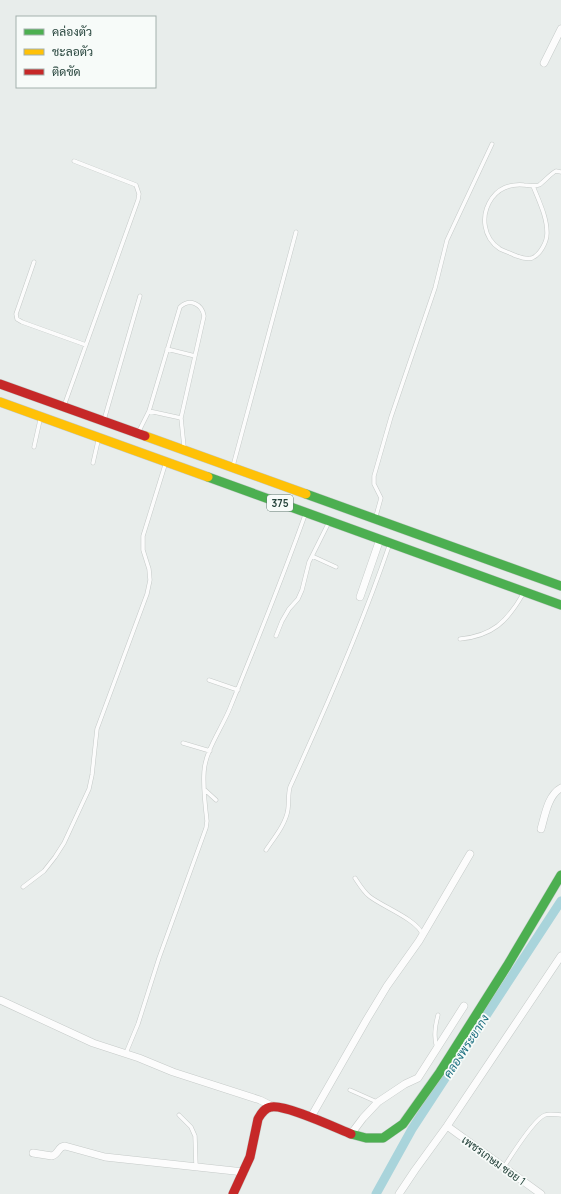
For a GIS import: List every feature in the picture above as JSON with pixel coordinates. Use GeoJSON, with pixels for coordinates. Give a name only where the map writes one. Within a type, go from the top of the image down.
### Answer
{"type":"FeatureCollection","features":[{"type":"Feature","properties":{"kind":"main road","name":"375"},"geometry":{"type":"LineString","coordinates":[[0,384],[375,519],[561,584]]}},
{"type":"Feature","properties":{"kind":"main road","name":"375"},"geometry":{"type":"LineString","coordinates":[[0,402],[561,605]]}},
{"type":"Feature","properties":{"kind":"main road"},"geometry":{"type":"LineString","coordinates":[[278,502],[283,486]]}},
{"type":"Feature","properties":{"kind":"main road"},"geometry":{"type":"LineString","coordinates":[[233,1194],[244,1172],[250,1155],[258,1122],[263,1111],[272,1106],[288,1108],[352,1134],[366,1138],[383,1138],[403,1124],[440,1072],[507,966],[561,875]]}},
{"type":"Feature","properties":{"kind":"street"},"geometry":{"type":"LineString","coordinates":[[544,63],[561,29]]}},
{"type":"Feature","properties":{"kind":"street"},"geometry":{"type":"LineString","coordinates":[[360,597],[380,539]]}},
{"type":"Feature","properties":{"kind":"street"},"geometry":{"type":"LineString","coordinates":[[541,829],[551,798],[556,790],[561,788]]}},
{"type":"Feature","properties":{"kind":"street"},"geometry":{"type":"LineString","coordinates":[[311,1118],[367,1018],[422,935],[470,854]]}},
{"type":"Feature","properties":{"kind":"street"},"geometry":{"type":"LineString","coordinates":[[399,1194],[447,1126],[561,956]]}},
{"type":"Feature","properties":{"kind":"street"},"geometry":{"type":"LineString","coordinates":[[0,1000],[94,1043],[126,1053],[180,1074],[260,1100],[272,1106]]}},
{"type":"Feature","properties":{"kind":"street"},"geometry":{"type":"LineString","coordinates":[[352,1134],[362,1118],[378,1102],[405,1084],[418,1078],[464,1006]]}},
{"type":"Feature","properties":{"kind":"street","name":"เพชรเกษม ซอย 1"},"geometry":{"type":"LineString","coordinates":[[447,1126],[541,1194]]}},
{"type":"Feature","properties":{"kind":"street"},"geometry":{"type":"LineString","coordinates":[[33,1153],[52,1156],[55,1155],[60,1147],[65,1146],[105,1157],[244,1172]]}},
{"type":"Feature","properties":{"kind":"lane"},"geometry":{"type":"LineString","coordinates":[[375,519],[381,498],[379,491],[374,484],[374,476],[391,417],[435,288],[447,240],[492,144]]}},
{"type":"Feature","properties":{"kind":"lane"},"geometry":{"type":"LineString","coordinates":[[63,406],[139,194],[136,184],[74,161]]}},
{"type":"Feature","properties":{"kind":"lane"},"geometry":{"type":"LineString","coordinates":[[533,186],[546,222],[547,235],[544,245],[538,254],[531,258],[523,259],[500,249],[491,241],[485,228],[485,215],[492,198],[500,190],[508,186],[533,186],[540,184],[556,171],[561,172]]}},
{"type":"Feature","properties":{"kind":"lane"},"geometry":{"type":"LineString","coordinates":[[232,467],[296,232]]}},
{"type":"Feature","properties":{"kind":"lane"},"geometry":{"type":"LineString","coordinates":[[34,262],[16,314],[17,319],[86,345]]}},
{"type":"Feature","properties":{"kind":"lane"},"geometry":{"type":"LineString","coordinates":[[103,421],[140,296]]}},
{"type":"Feature","properties":{"kind":"lane"},"geometry":{"type":"LineString","coordinates":[[138,434],[149,411],[180,307],[187,303],[200,306],[203,310],[204,316],[181,418],[184,450]]}},
{"type":"Feature","properties":{"kind":"lane"},"geometry":{"type":"LineString","coordinates":[[167,349],[195,356]]}},
{"type":"Feature","properties":{"kind":"lane"},"geometry":{"type":"LineString","coordinates":[[149,411],[181,418]]}},
{"type":"Feature","properties":{"kind":"lane"},"geometry":{"type":"LineString","coordinates":[[34,447],[41,416]]}},
{"type":"Feature","properties":{"kind":"lane"},"geometry":{"type":"LineString","coordinates":[[93,463],[99,438]]}},
{"type":"Feature","properties":{"kind":"lane"},"geometry":{"type":"LineString","coordinates":[[23,887],[44,871],[55,858],[64,843],[89,789],[98,729],[147,594],[150,580],[149,569],[143,550],[143,536],[166,462]]}},
{"type":"Feature","properties":{"kind":"lane"},"geometry":{"type":"LineString","coordinates":[[126,1053],[138,1024],[159,958],[206,828],[207,821],[204,772],[210,751],[225,722],[238,690],[277,592],[306,512]]}},
{"type":"Feature","properties":{"kind":"lane"},"geometry":{"type":"LineString","coordinates":[[276,636],[289,609],[298,599],[312,556],[330,521]]}},
{"type":"Feature","properties":{"kind":"lane"},"geometry":{"type":"LineString","coordinates":[[266,850],[286,816],[288,809],[288,792],[366,612],[390,543]]}},
{"type":"Feature","properties":{"kind":"lane"},"geometry":{"type":"LineString","coordinates":[[312,556],[336,567]]}},
{"type":"Feature","properties":{"kind":"lane"},"geometry":{"type":"LineString","coordinates":[[460,639],[486,634],[497,626],[516,607],[524,591]]}},
{"type":"Feature","properties":{"kind":"lane"},"geometry":{"type":"LineString","coordinates":[[209,680],[238,690]]}},
{"type":"Feature","properties":{"kind":"lane"},"geometry":{"type":"LineString","coordinates":[[183,743],[210,751]]}},
{"type":"Feature","properties":{"kind":"lane"},"geometry":{"type":"LineString","coordinates":[[205,790],[216,800]]}},
{"type":"Feature","properties":{"kind":"lane"},"geometry":{"type":"LineString","coordinates":[[355,878],[368,895],[413,923],[421,929],[422,935]]}},
{"type":"Feature","properties":{"kind":"lane"},"geometry":{"type":"LineString","coordinates":[[437,1049],[434,1038],[438,1015]]}},
{"type":"Feature","properties":{"kind":"lane"},"geometry":{"type":"LineString","coordinates":[[350,1090],[378,1102]]}},
{"type":"Feature","properties":{"kind":"lane"},"geometry":{"type":"LineString","coordinates":[[504,1167],[522,1140],[541,1118],[548,1114],[561,1115]]}},
{"type":"Feature","properties":{"kind":"lane"},"geometry":{"type":"LineString","coordinates":[[179,1115],[191,1127],[195,1136],[196,1166]]}},
{"type":"Feature","properties":{"kind":"waterway","name":"คลองพระยากง"},"geometry":{"type":"LineString","coordinates":[[376,1194],[412,1129],[561,901]]}},
{"type":"Feature","properties":{"kind":"traffic: fast"},"geometry":{"type":"LineString","coordinates":[[208,477],[561,605]]}},
{"type":"Feature","properties":{"kind":"traffic: fast"},"geometry":{"type":"LineString","coordinates":[[306,494],[561,586]]}},
{"type":"Feature","properties":{"kind":"traffic: fast"},"geometry":{"type":"LineString","coordinates":[[351,1134],[366,1138],[383,1138],[403,1124],[440,1072],[507,966],[561,875]]}},
{"type":"Feature","properties":{"kind":"traffic: slow"},"geometry":{"type":"LineString","coordinates":[[0,402],[208,477]]}},
{"type":"Feature","properties":{"kind":"traffic: slow"},"geometry":{"type":"LineString","coordinates":[[145,436],[306,494]]}},
{"type":"Feature","properties":{"kind":"traffic: jam"},"geometry":{"type":"LineString","coordinates":[[0,384],[145,436]]}},
{"type":"Feature","properties":{"kind":"traffic: jam"},"geometry":{"type":"LineString","coordinates":[[233,1194],[250,1157],[258,1119],[266,1109],[271,1107],[287,1109],[311,1117],[351,1134]]}}]}
